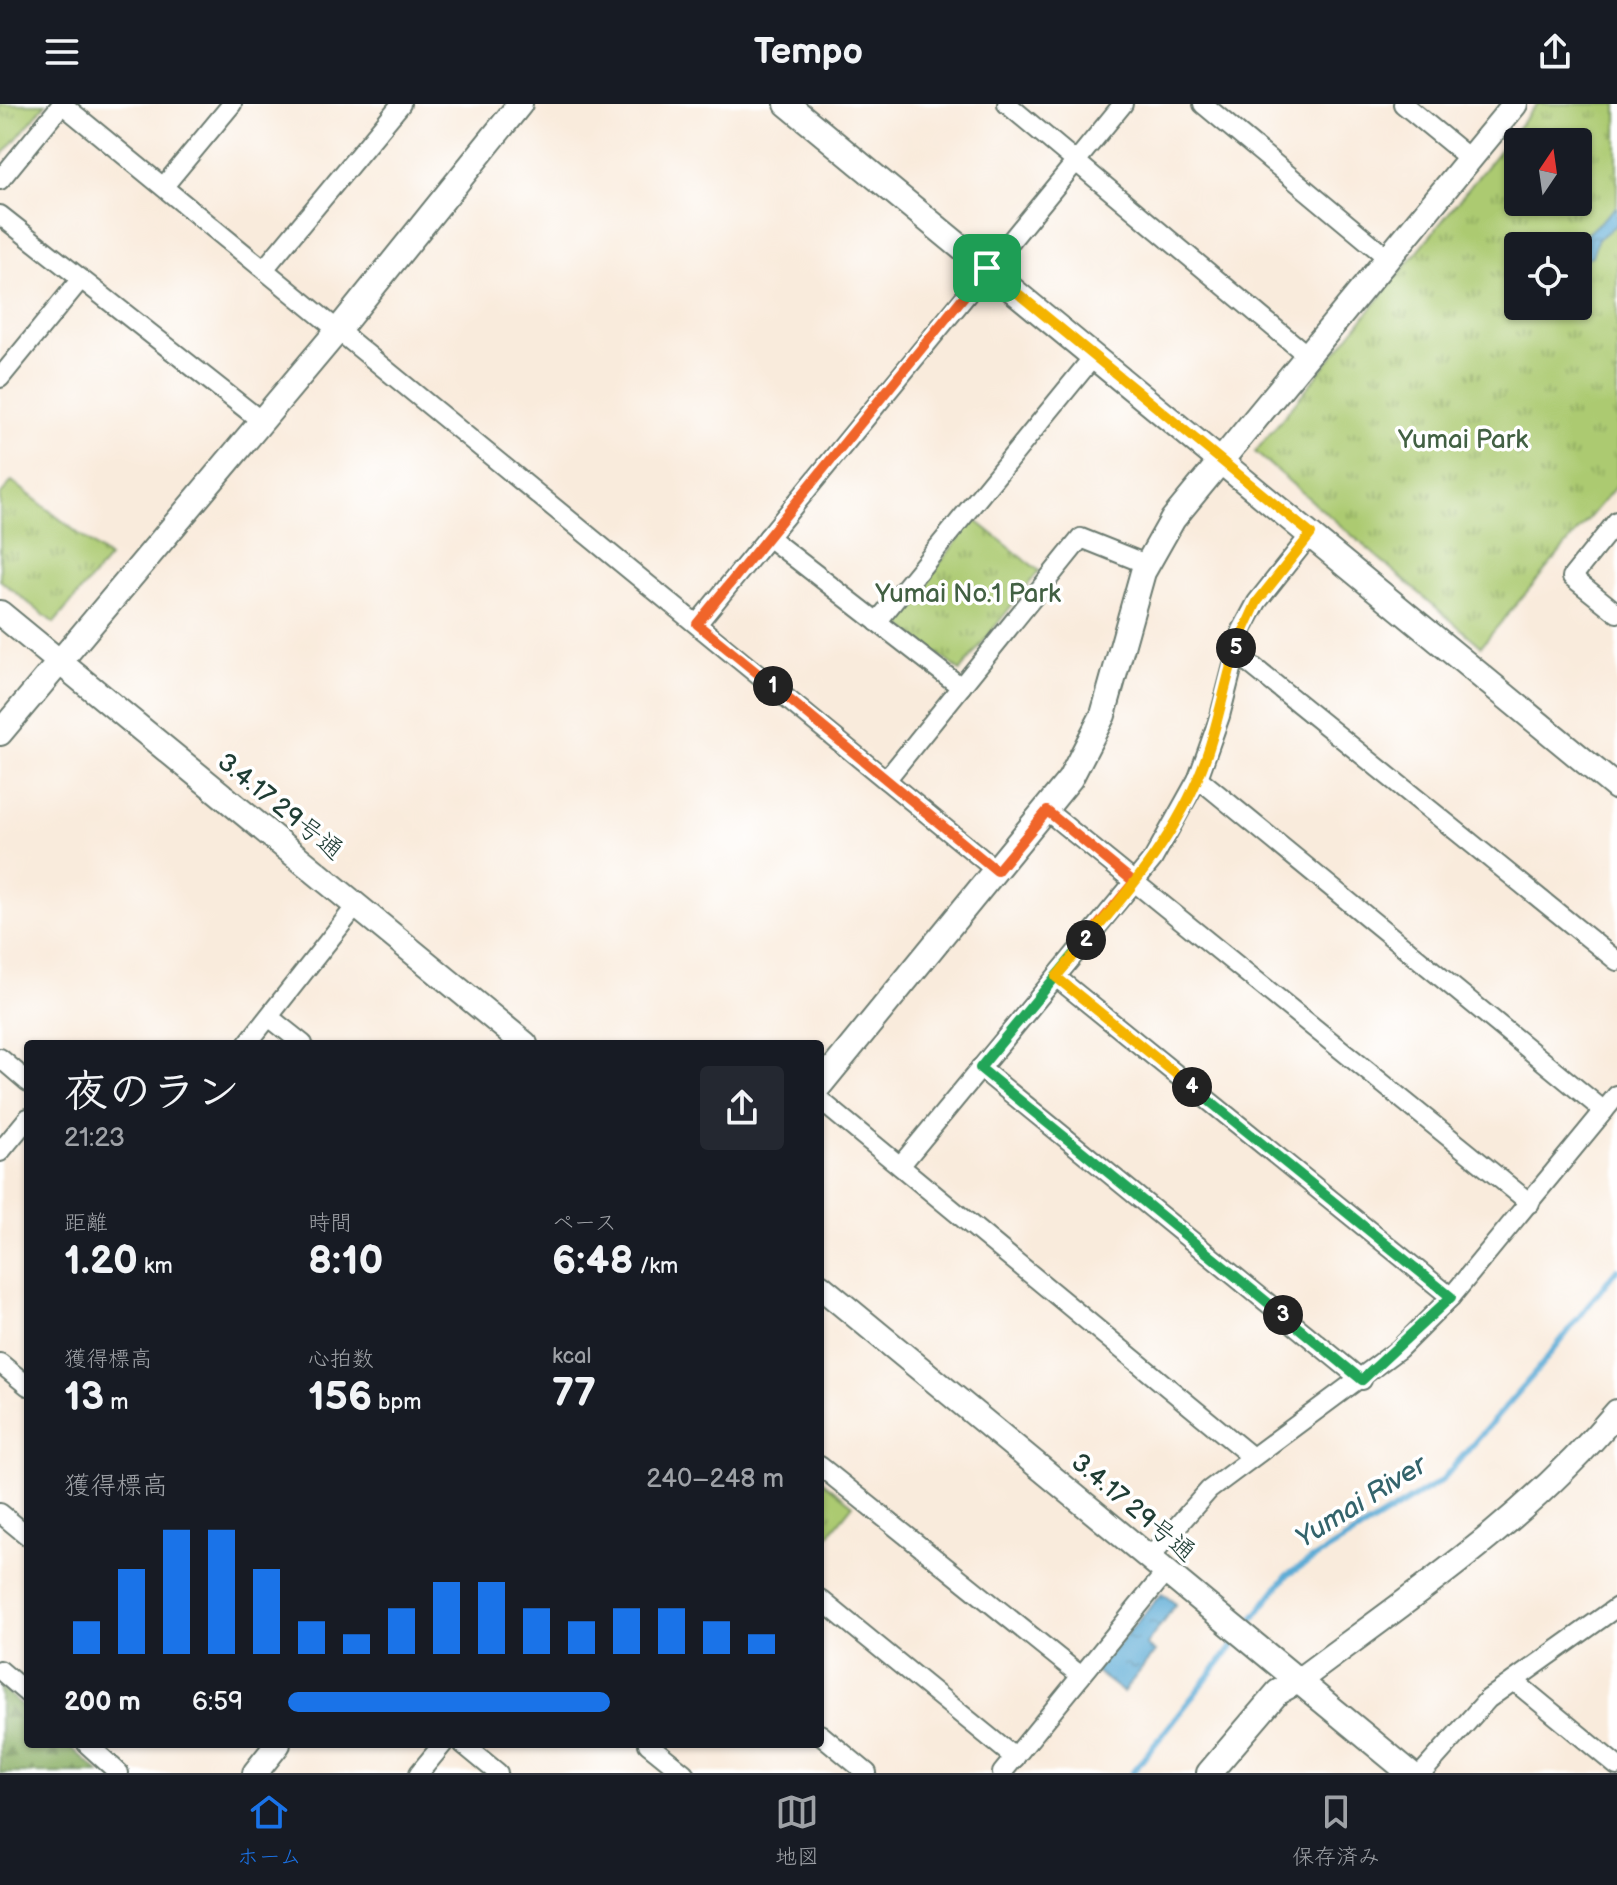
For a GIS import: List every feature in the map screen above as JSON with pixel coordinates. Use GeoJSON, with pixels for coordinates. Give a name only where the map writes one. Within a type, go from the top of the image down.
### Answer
{"type":"FeatureCollection","features":[{"type":"Feature","properties":{"kind":"street"},"geometry":{"type":"LineString","coordinates":[[0,180],[62,104],[997,871]]}},
{"type":"Feature","properties":{"kind":"street"},"geometry":{"type":"LineString","coordinates":[[164,186],[232,104]]}},
{"type":"Feature","properties":{"kind":"street"},"geometry":{"type":"LineString","coordinates":[[265,268],[401,104]]}},
{"type":"Feature","properties":{"kind":"street"},"geometry":{"type":"LineString","coordinates":[[0,733],[339,329],[520,104]]}},
{"type":"Feature","properties":{"kind":"street"},"geometry":{"type":"LineString","coordinates":[[787,104],[1617,788]]}},
{"type":"Feature","properties":{"kind":"street"},"geometry":{"type":"LineString","coordinates":[[1007,104],[1308,356]]}},
{"type":"Feature","properties":{"kind":"street"},"geometry":{"type":"LineString","coordinates":[[697,624],[1123,104]]}},
{"type":"Feature","properties":{"kind":"street"},"geometry":{"type":"LineString","coordinates":[[1203,104],[1388,258]]}},
{"type":"Feature","properties":{"kind":"street"},"geometry":{"type":"LineString","coordinates":[[1403,104],[1470,159]]}},
{"type":"Feature","properties":{"kind":"street"},"geometry":{"type":"LineString","coordinates":[[824,1080],[1047,811],[1081,761],[1103,715],[1135,592],[1146,564],[1173,519],[1515,104]]}},
{"type":"Feature","properties":{"kind":"street"},"geometry":{"type":"LineString","coordinates":[[0,215],[260,420]]}},
{"type":"Feature","properties":{"kind":"street"},"geometry":{"type":"LineString","coordinates":[[0,378],[81,279]]}},
{"type":"Feature","properties":{"kind":"street"},"geometry":{"type":"LineString","coordinates":[[877,622],[1094,356]]}},
{"type":"Feature","properties":{"kind":"street"},"geometry":{"type":"LineString","coordinates":[[1617,521],[1572,577],[1617,613]]}},
{"type":"Feature","properties":{"kind":"street"},"geometry":{"type":"LineString","coordinates":[[900,1166],[1134,882],[1175,824],[1198,778],[1220,716],[1235,652],[1257,602],[1311,534]]}},
{"type":"Feature","properties":{"kind":"street"},"geometry":{"type":"LineString","coordinates":[[768,537],[961,687]]}},
{"type":"Feature","properties":{"kind":"street"},"geometry":{"type":"LineString","coordinates":[[886,780],[1081,538],[1146,564]]}},
{"type":"Feature","properties":{"kind":"street","name":"3.4.17 29号通"},"geometry":{"type":"LineString","coordinates":[[0,613],[520,1040]]}},
{"type":"Feature","properties":{"kind":"street"},"geometry":{"type":"LineString","coordinates":[[1235,652],[1617,961]]}},
{"type":"Feature","properties":{"kind":"street"},"geometry":{"type":"LineString","coordinates":[[1198,778],[1604,1111]]}},
{"type":"Feature","properties":{"kind":"street"},"geometry":{"type":"LineString","coordinates":[[1047,811],[1530,1203]]}},
{"type":"Feature","properties":{"kind":"street"},"geometry":{"type":"LineString","coordinates":[[250,1040],[356,906]]}},
{"type":"Feature","properties":{"kind":"street"},"geometry":{"type":"LineString","coordinates":[[1056,977],[1451,1297]]}},
{"type":"Feature","properties":{"kind":"street"},"geometry":{"type":"LineString","coordinates":[[269,1017],[298,1040]]}},
{"type":"Feature","properties":{"kind":"street"},"geometry":{"type":"LineString","coordinates":[[0,1058],[24,1079]]}},
{"type":"Feature","properties":{"kind":"street"},"geometry":{"type":"LineString","coordinates":[[980,1068],[1362,1380]]}},
{"type":"Feature","properties":{"kind":"street"},"geometry":{"type":"LineString","coordinates":[[1002,1773],[1081,1676],[1209,1490],[1362,1380],[1451,1297],[1617,1095]]}},
{"type":"Feature","properties":{"kind":"street"},"geometry":{"type":"LineString","coordinates":[[824,1103],[1252,1457]]}},
{"type":"Feature","properties":{"kind":"street"},"geometry":{"type":"LineString","coordinates":[[0,1152],[24,1123]]}},
{"type":"Feature","properties":{"kind":"street","name":"3.4.17 29号通"},"geometry":{"type":"LineString","coordinates":[[824,1289],[1410,1773]]}},
{"type":"Feature","properties":{"kind":"street"},"geometry":{"type":"LineString","coordinates":[[0,1363],[24,1383]]}},
{"type":"Feature","properties":{"kind":"street"},"geometry":{"type":"LineString","coordinates":[[1209,1773],[1278,1692],[1298,1681],[1517,1517],[1617,1412]]}},
{"type":"Feature","properties":{"kind":"street"},"geometry":{"type":"LineString","coordinates":[[824,1469],[1081,1676]]}},
{"type":"Feature","properties":{"kind":"street"},"geometry":{"type":"LineString","coordinates":[[0,1513],[24,1533]]}},
{"type":"Feature","properties":{"kind":"street"},"geometry":{"type":"LineString","coordinates":[[824,1602],[1015,1758]]}},
{"type":"Feature","properties":{"kind":"street"},"geometry":{"type":"LineString","coordinates":[[1422,1773],[1488,1699],[1617,1607]]}},
{"type":"Feature","properties":{"kind":"street"},"geometry":{"type":"LineString","coordinates":[[0,1670],[24,1691]]}},
{"type":"Feature","properties":{"kind":"street"},"geometry":{"type":"LineString","coordinates":[[1514,1681],[1617,1766]]}},
{"type":"Feature","properties":{"kind":"street"},"geometry":{"type":"LineString","coordinates":[[824,1737],[867,1773]]}},
{"type":"Feature","properties":{"kind":"street"},"geometry":{"type":"LineString","coordinates":[[98,1748],[119,1773]]}},
{"type":"Feature","properties":{"kind":"street"},"geometry":{"type":"LineString","coordinates":[[255,1773],[275,1748]]}},
{"type":"Feature","properties":{"kind":"street"},"geometry":{"type":"LineString","coordinates":[[419,1773],[440,1748]]}},
{"type":"Feature","properties":{"kind":"street"},"geometry":{"type":"LineString","coordinates":[[468,1748],[498,1773]]}},
{"type":"Feature","properties":{"kind":"street"},"geometry":{"type":"LineString","coordinates":[[653,1748],[684,1773]]}},
{"type":"Feature","properties":{"kind":"green space"},"geometry":{"type":"Polygon","coordinates":[[[0,104],[46,104],[0,158],[0,104]]]}},
{"type":"Feature","properties":{"kind":"green space","name":"Yumai Park"},"geometry":{"type":"Polygon","coordinates":[[[1537,104],[1617,104],[1617,485],[1481,646],[1255,452],[1504,145],[1504,216],[1592,216],[1592,128],[1518,128],[1537,104]]]}},
{"type":"Feature","properties":{"kind":"green space"},"geometry":{"type":"Polygon","coordinates":[[[12,481],[109,558],[54,623],[0,580],[0,496],[12,481]]]}},
{"type":"Feature","properties":{"kind":"green space","name":"Yumai No.1 Park"},"geometry":{"type":"Polygon","coordinates":[[[974,519],[1039,571],[960,671],[895,621],[974,519]]]}},
{"type":"Feature","properties":{"kind":"green space"},"geometry":{"type":"Polygon","coordinates":[[[824,1482],[853,1505],[824,1541],[824,1482]]]}},
{"type":"Feature","properties":{"kind":"green space"},"geometry":{"type":"Polygon","coordinates":[[[0,1686],[24,1707],[24,1748],[72,1748],[100,1773],[0,1773],[0,1686]]]}},
{"type":"Feature","properties":{"kind":"water"},"geometry":{"type":"Polygon","coordinates":[[[1617,206],[1617,224],[1597,240],[1592,256],[1592,232],[1589,232],[1617,206]]]}},
{"type":"Feature","properties":{"kind":"water"},"geometry":{"type":"Polygon","coordinates":[[[1162,1593],[1176,1604],[1146,1645],[1155,1652],[1123,1692],[1095,1671],[1162,1593]]]}},
{"type":"Feature","properties":{"kind":"waterway","name":"Yumai River"},"geometry":{"type":"LineString","coordinates":[[1245,1629],[1287,1575],[1441,1481],[1536,1372],[1617,1269]]}},
{"type":"Feature","properties":{"kind":"waterway","name":"Yumai River"},"geometry":{"type":"LineString","coordinates":[[1132,1773],[1239,1638]]}},
{"type":"Feature","properties":{"kind":"route"},"geometry":{"type":"LineString","coordinates":[[987,268],[1311,534],[1257,602],[1242,630],[1220,716],[1198,778],[1175,824],[1153,859],[1056,977],[1451,1297],[1399,1349],[1362,1380],[980,1068],[1134,882],[1047,811],[997,871],[697,624],[987,268]]}}]}
